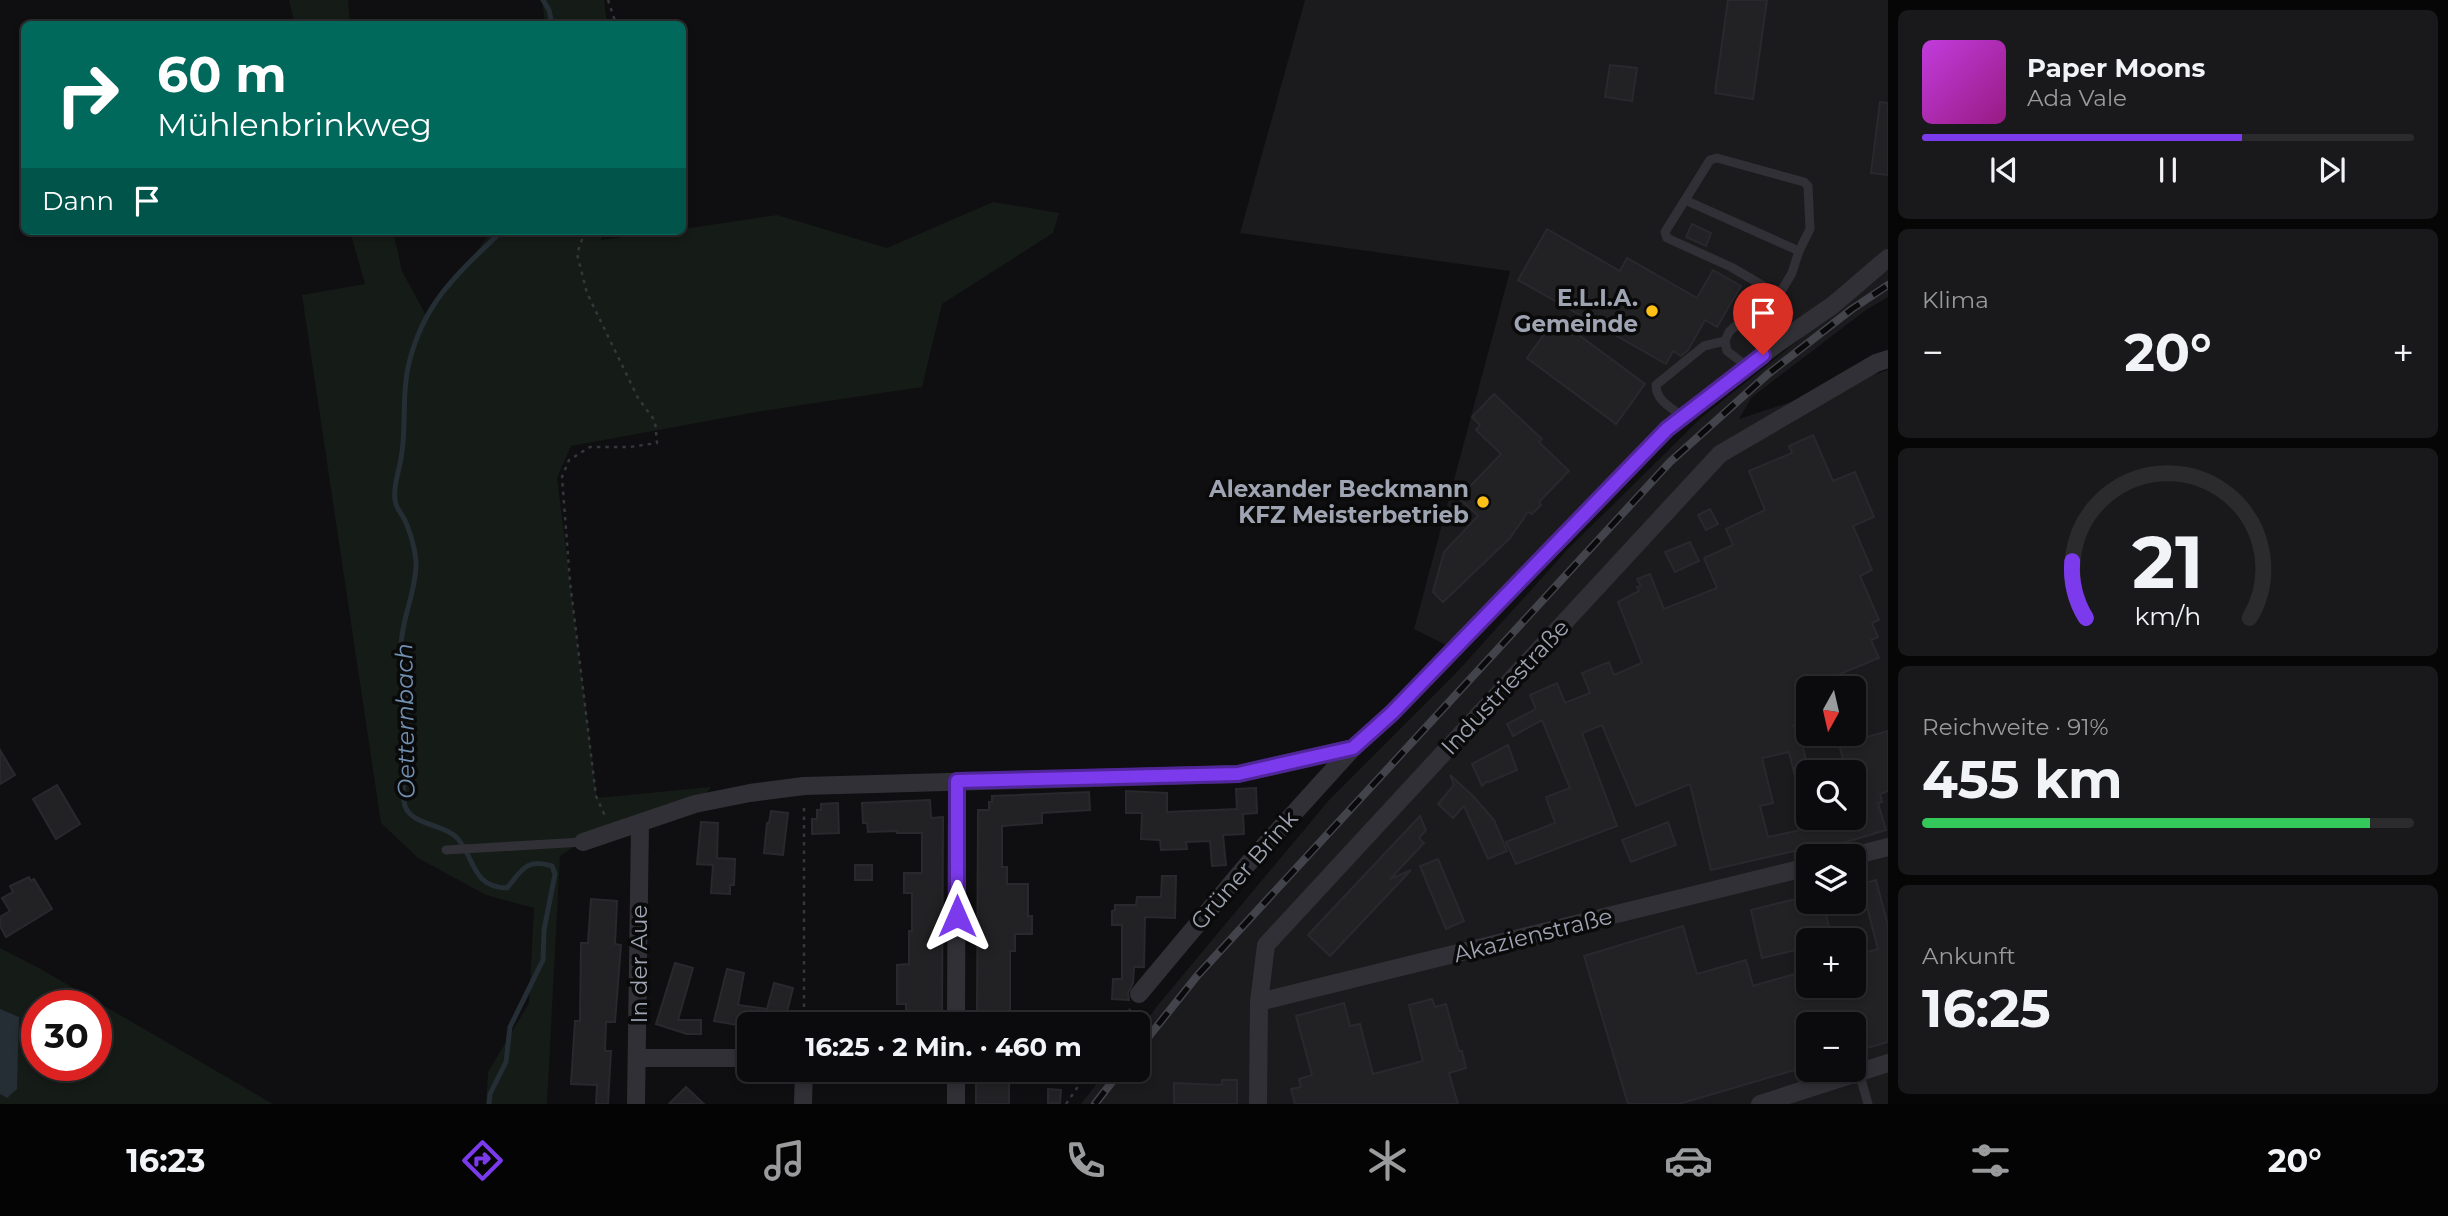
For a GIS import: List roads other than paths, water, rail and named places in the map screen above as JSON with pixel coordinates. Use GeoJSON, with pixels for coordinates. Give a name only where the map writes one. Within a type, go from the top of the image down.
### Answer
{"type":"FeatureCollection","features":[{"type":"Feature","properties":{"kind":"street","name":"Grüner Brink"},"geometry":{"type":"LineString","coordinates":[[1139,995],[1247,866],[1353,748],[1392,713],[1667,429],[1833,305],[1888,258]]}},
{"type":"Feature","properties":{"kind":"street","name":"Industriestraße"},"geometry":{"type":"LineString","coordinates":[[1258,1104],[1259,1002],[1266,946],[1720,454],[1876,363],[1888,359]]}},
{"type":"Feature","properties":{"kind":"street"},"geometry":{"type":"LineString","coordinates":[[583,842],[695,804],[804,786],[1238,774],[1353,748]]}},
{"type":"Feature","properties":{"kind":"street"},"geometry":{"type":"LineString","coordinates":[[956,1012],[957,781]]}},
{"type":"Feature","properties":{"kind":"street","name":"In der Aue"},"geometry":{"type":"LineString","coordinates":[[636,1104],[640,824]]}},
{"type":"Feature","properties":{"kind":"street"},"geometry":{"type":"LineString","coordinates":[[1866,853],[1888,847]]}},
{"type":"Feature","properties":{"kind":"street","name":"Akazienstraße"},"geometry":{"type":"LineString","coordinates":[[1259,1002],[1796,870]]}},
{"type":"Feature","properties":{"kind":"street"},"geometry":{"type":"LineString","coordinates":[[638,1058],[737,1058]]}},
{"type":"Feature","properties":{"kind":"street"},"geometry":{"type":"LineString","coordinates":[[1866,1070],[1888,1063]]}},
{"type":"Feature","properties":{"kind":"street"},"geometry":{"type":"LineString","coordinates":[[803,1104],[804,1082]]}},
{"type":"Feature","properties":{"kind":"street"},"geometry":{"type":"LineString","coordinates":[[956,1082],[956,1104]]}},
{"type":"Feature","properties":{"kind":"street"},"geometry":{"type":"LineString","coordinates":[[1760,1104],[1828,1082]]}},
{"type":"Feature","properties":{"kind":"lane"},"geometry":{"type":"LineString","coordinates":[[1748,367],[1727,351],[1725,341],[1729,332],[1752,310],[1779,295],[1792,273],[1810,229],[1808,186],[1804,182],[1717,158],[1710,160],[1665,232],[1667,238],[1731,267],[1779,295]]}},
{"type":"Feature","properties":{"kind":"lane"},"geometry":{"type":"LineString","coordinates":[[1685,200],[1799,251]]}},
{"type":"Feature","properties":{"kind":"lane"},"geometry":{"type":"LineString","coordinates":[[1683,417],[1663,403],[1656,393],[1656,384],[1704,346],[1725,341]]}},
{"type":"Feature","properties":{"kind":"lane"},"geometry":{"type":"LineString","coordinates":[[446,850],[583,842]]}},
{"type":"Feature","properties":{"kind":"lane"},"geometry":{"type":"LineString","coordinates":[[1862,1082],[1868,1104]]}},
{"type":"Feature","properties":{"kind":"waterway","name":"Oetternbach"},"geometry":{"type":"LineString","coordinates":[[543,0],[551,21]]}},
{"type":"Feature","properties":{"kind":"waterway","name":"Oetternbach"},"geometry":{"type":"LineString","coordinates":[[489,1104],[490,1094],[506,1062],[510,1027],[543,960],[544,930],[555,874],[552,866],[536,864],[525,867],[507,888],[487,883],[476,871],[458,839],[445,830],[414,817],[405,806],[403,791],[410,736],[401,648],[416,564],[411,538],[395,500],[395,484],[403,446],[407,375],[415,342],[433,306],[445,290],[498,235]]}},
{"type":"Feature","properties":{"kind":"railway"},"geometry":{"type":"LineString","coordinates":[[1150,1035],[1197,976],[1670,462],[1768,374],[1852,309],[1888,285]]}},
{"type":"Feature","properties":{"kind":"railway"},"geometry":{"type":"LineString","coordinates":[[1095,1104],[1112,1082]]}},
{"type":"Feature","properties":{"kind":"place","name":"E.L.I.A. Gemeinde"},"geometry":{"type":"Point","coordinates":[1652,311]}},
{"type":"Feature","properties":{"kind":"place","name":"Alexander Beckmann KFZ Meisterbetrieb"},"geometry":{"type":"Point","coordinates":[1483,502]}}]}
